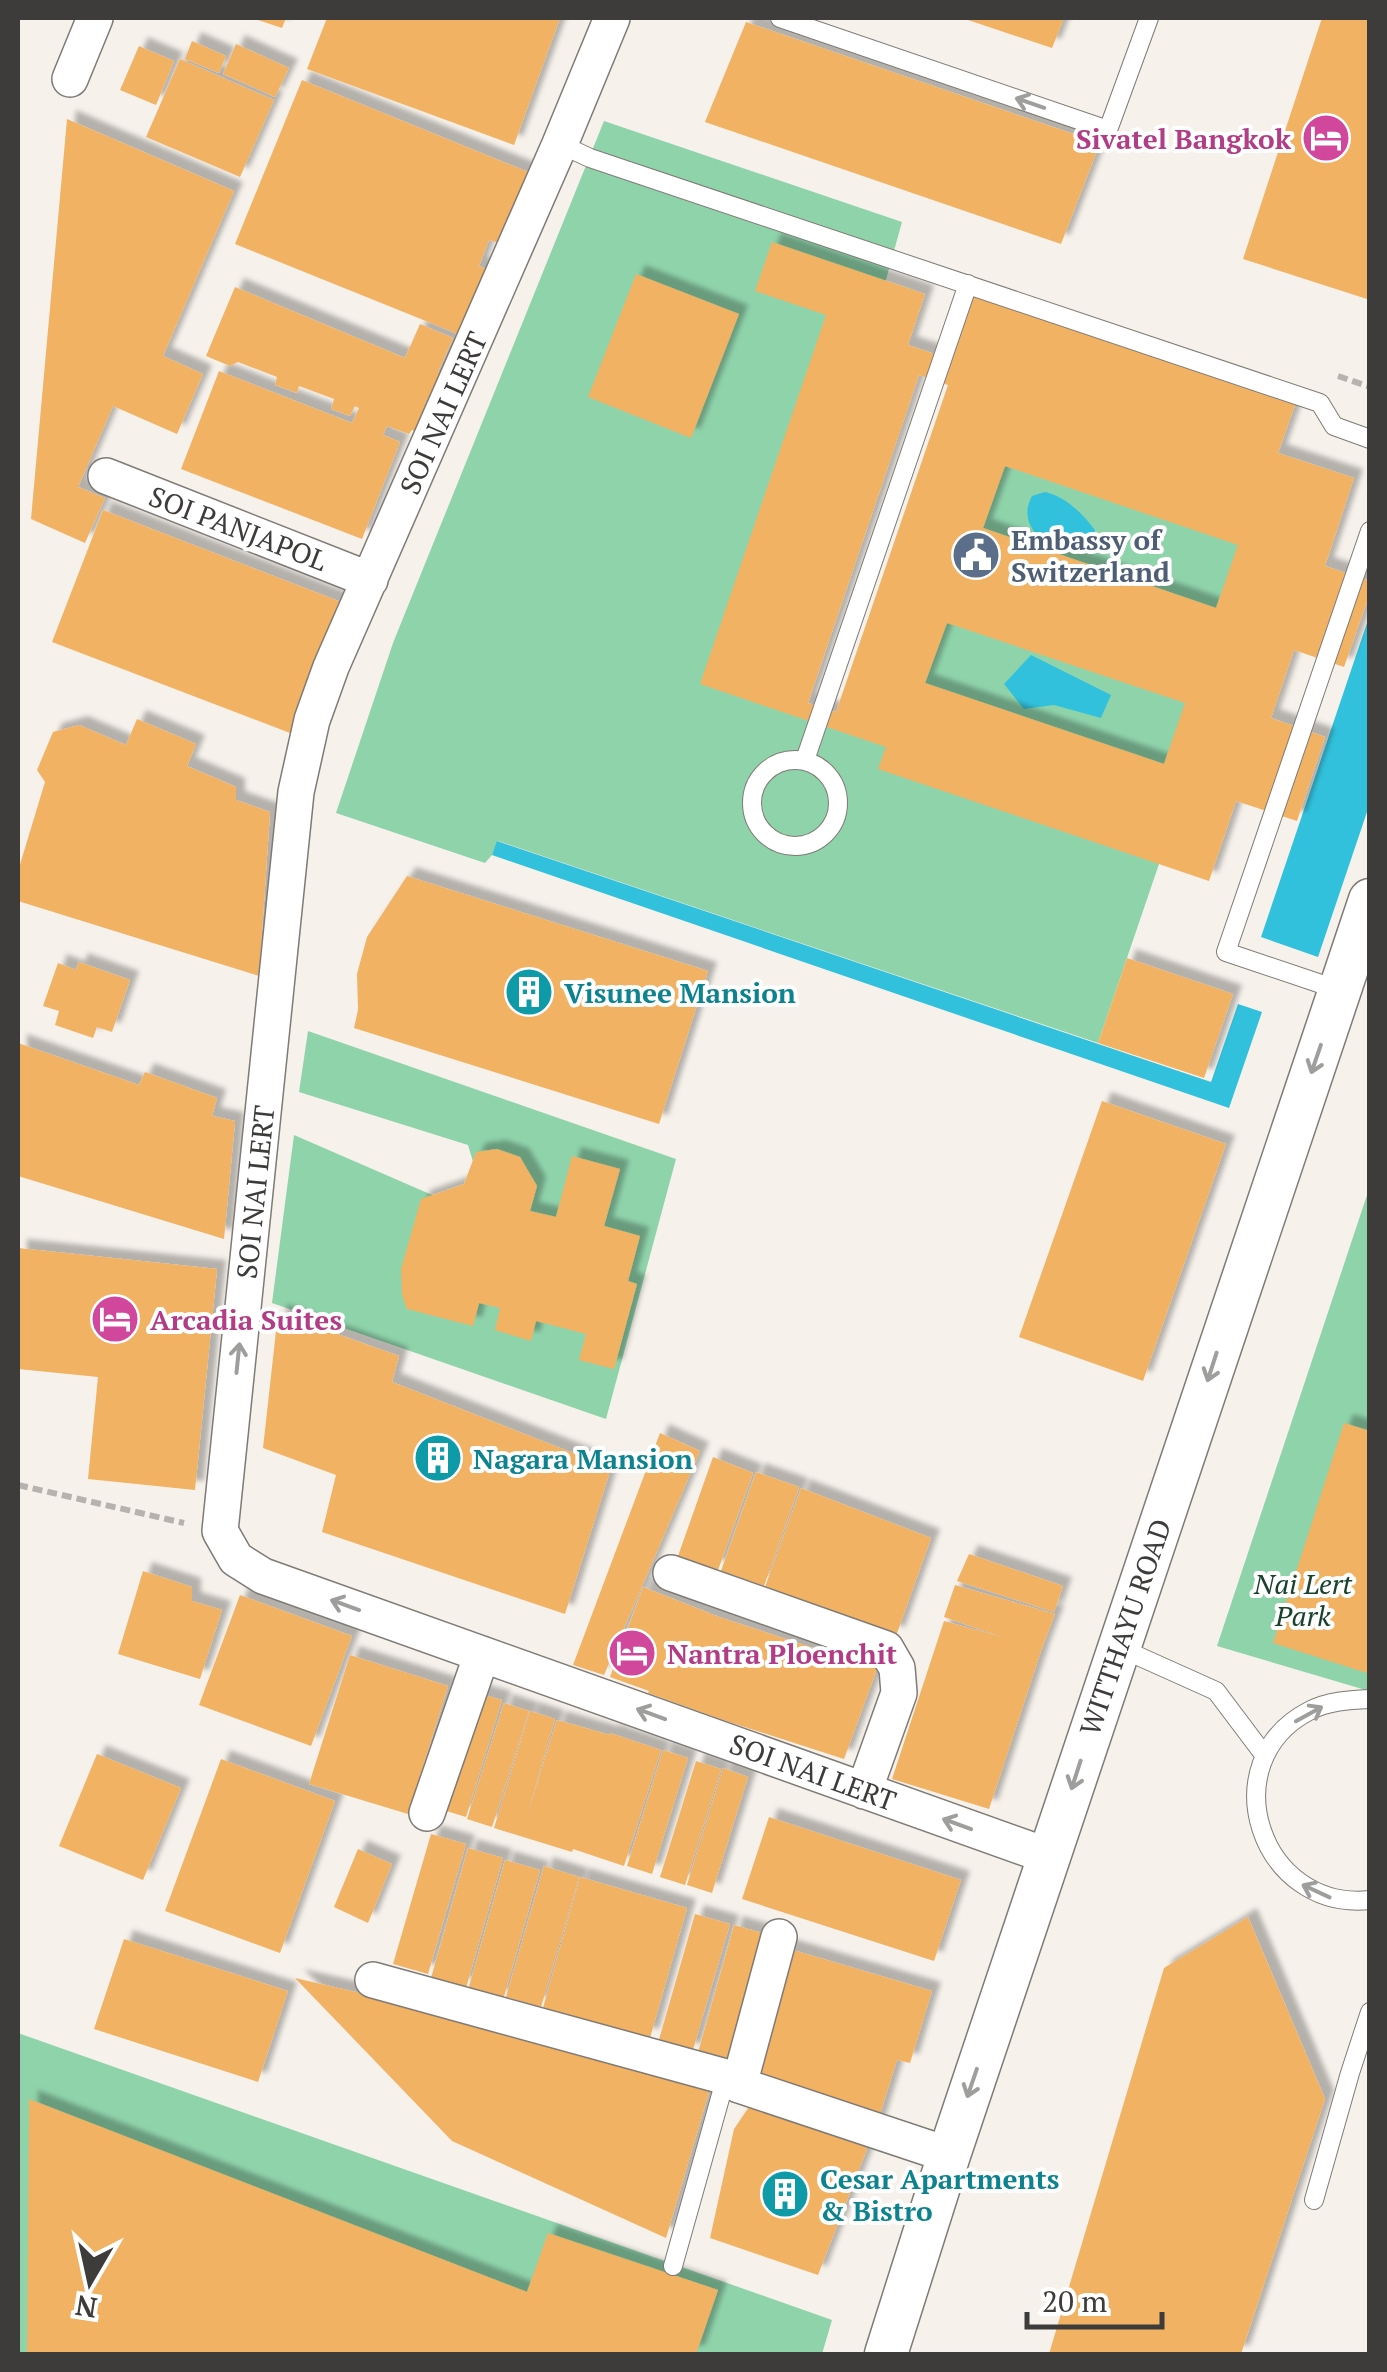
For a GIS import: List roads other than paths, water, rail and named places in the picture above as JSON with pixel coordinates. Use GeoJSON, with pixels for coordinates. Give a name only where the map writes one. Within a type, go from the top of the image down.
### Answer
{"type":"FeatureCollection","features":[{"type":"Feature","properties":{"kind":"street"},"geometry":{"type":"LineString","coordinates":[[70,80],[95,18]]}},
{"type":"Feature","properties":{"kind":"street","name":"SOI NAI LERT"},"geometry":{"type":"LineString","coordinates":[[612,18],[331,667],[312,720],[296,792],[220,1531],[236,1559],[263,1576],[1048,1856]]}},
{"type":"Feature","properties":{"kind":"street","name":"SOI PANJAPOL"},"geometry":{"type":"LineString","coordinates":[[106,476],[370,580]]}},
{"type":"Feature","properties":{"kind":"street","name":"WITTHAYU ROAD"},"geometry":{"type":"LineString","coordinates":[[886,2354],[948,2154],[1370,900]]}},
{"type":"Feature","properties":{"kind":"street"},"geometry":{"type":"LineString","coordinates":[[671,1574],[886,1650],[897,1668],[899,1693],[864,1790]]}},
{"type":"Feature","properties":{"kind":"street"},"geometry":{"type":"LineString","coordinates":[[427,1813],[482,1654]]}},
{"type":"Feature","properties":{"kind":"street"},"geometry":{"type":"LineString","coordinates":[[732,2081],[779,1937]]}},
{"type":"Feature","properties":{"kind":"street"},"geometry":{"type":"LineString","coordinates":[[374,1980],[732,2081],[948,2154]]}},
{"type":"Feature","properties":{"kind":"lane"},"geometry":{"type":"LineString","coordinates":[[780,18],[1108,130],[1149,18]]}},
{"type":"Feature","properties":{"kind":"lane"},"geometry":{"type":"LineString","coordinates":[[560,144],[590,158],[1320,404],[1334,426],[1370,439]]}},
{"type":"Feature","properties":{"kind":"lane"},"geometry":{"type":"LineString","coordinates":[[806,760],[968,284]]}},
{"type":"Feature","properties":{"kind":"lane"},"geometry":{"type":"LineString","coordinates":[[1339,990],[1226,952],[1370,531]]}},
{"type":"Feature","properties":{"kind":"lane"},"geometry":{"type":"LineString","coordinates":[[784,760],[806,760],[824,770],[834,782],[838,811],[823,836],[796,846],[781,844],[768,837],[752,814],[754,787],[760,775],[772,766],[784,760]]}},
{"type":"Feature","properties":{"kind":"lane"},"geometry":{"type":"LineString","coordinates":[[1118,1647],[1216,1690],[1265,1756]]}},
{"type":"Feature","properties":{"kind":"lane"},"geometry":{"type":"LineString","coordinates":[[1370,1699],[1339,1700],[1309,1710],[1283,1730],[1265,1756],[1255,1790],[1258,1824],[1272,1857],[1298,1882],[1330,1898],[1370,1900]]}},
{"type":"Feature","properties":{"kind":"lane"},"geometry":{"type":"LineString","coordinates":[[1314,2200],[1370,2012]]}},
{"type":"Feature","properties":{"kind":"lane"},"geometry":{"type":"LineString","coordinates":[[673,2266],[732,2081]]}},
{"type":"Feature","properties":{"kind":"water"},"geometry":{"type":"Polygon","coordinates":[[[1045,492],[1067,502],[1090,524],[1095,530],[1092,547],[1080,550],[1054,546],[1034,531],[1028,509],[1032,496],[1045,492]]]}},
{"type":"Feature","properties":{"kind":"water"},"geometry":{"type":"Polygon","coordinates":[[[1369,617],[1369,806],[1318,957],[1261,937],[1369,617]]]}},
{"type":"Feature","properties":{"kind":"water"},"geometry":{"type":"Polygon","coordinates":[[[1031,655],[1111,695],[1101,718],[1054,705],[1024,709],[1004,684],[1031,655]]]}},
{"type":"Feature","properties":{"kind":"water"},"geometry":{"type":"Polygon","coordinates":[[[497,841],[1211,1082],[1238,1004],[1262,1012],[1229,1108],[492,855],[497,841]]]}},
{"type":"Feature","properties":{"kind":"place","name":"Sivatel Bangkok"},"geometry":{"type":"Point","coordinates":[1326,138]}},
{"type":"Feature","properties":{"kind":"place","name":"Embassy of Switzerland"},"geometry":{"type":"Point","coordinates":[976,555]}},
{"type":"Feature","properties":{"kind":"place","name":"Visunee Mansion"},"geometry":{"type":"Point","coordinates":[529,992]}},
{"type":"Feature","properties":{"kind":"place","name":"Arcadia Suites"},"geometry":{"type":"Point","coordinates":[115,1319]}},
{"type":"Feature","properties":{"kind":"place","name":"Nagara Mansion"},"geometry":{"type":"Point","coordinates":[438,1458]}},
{"type":"Feature","properties":{"kind":"place","name":"Nantra Ploenchit"},"geometry":{"type":"Point","coordinates":[632,1653]}},
{"type":"Feature","properties":{"kind":"place","name":"Cesar Apartments & Bistro"},"geometry":{"type":"Point","coordinates":[785,2194]}},
{"type":"Feature","properties":{"kind":"park label","name":"Nai Lert Park"},"geometry":{"type":"Point","coordinates":[1303,1599]}}]}
